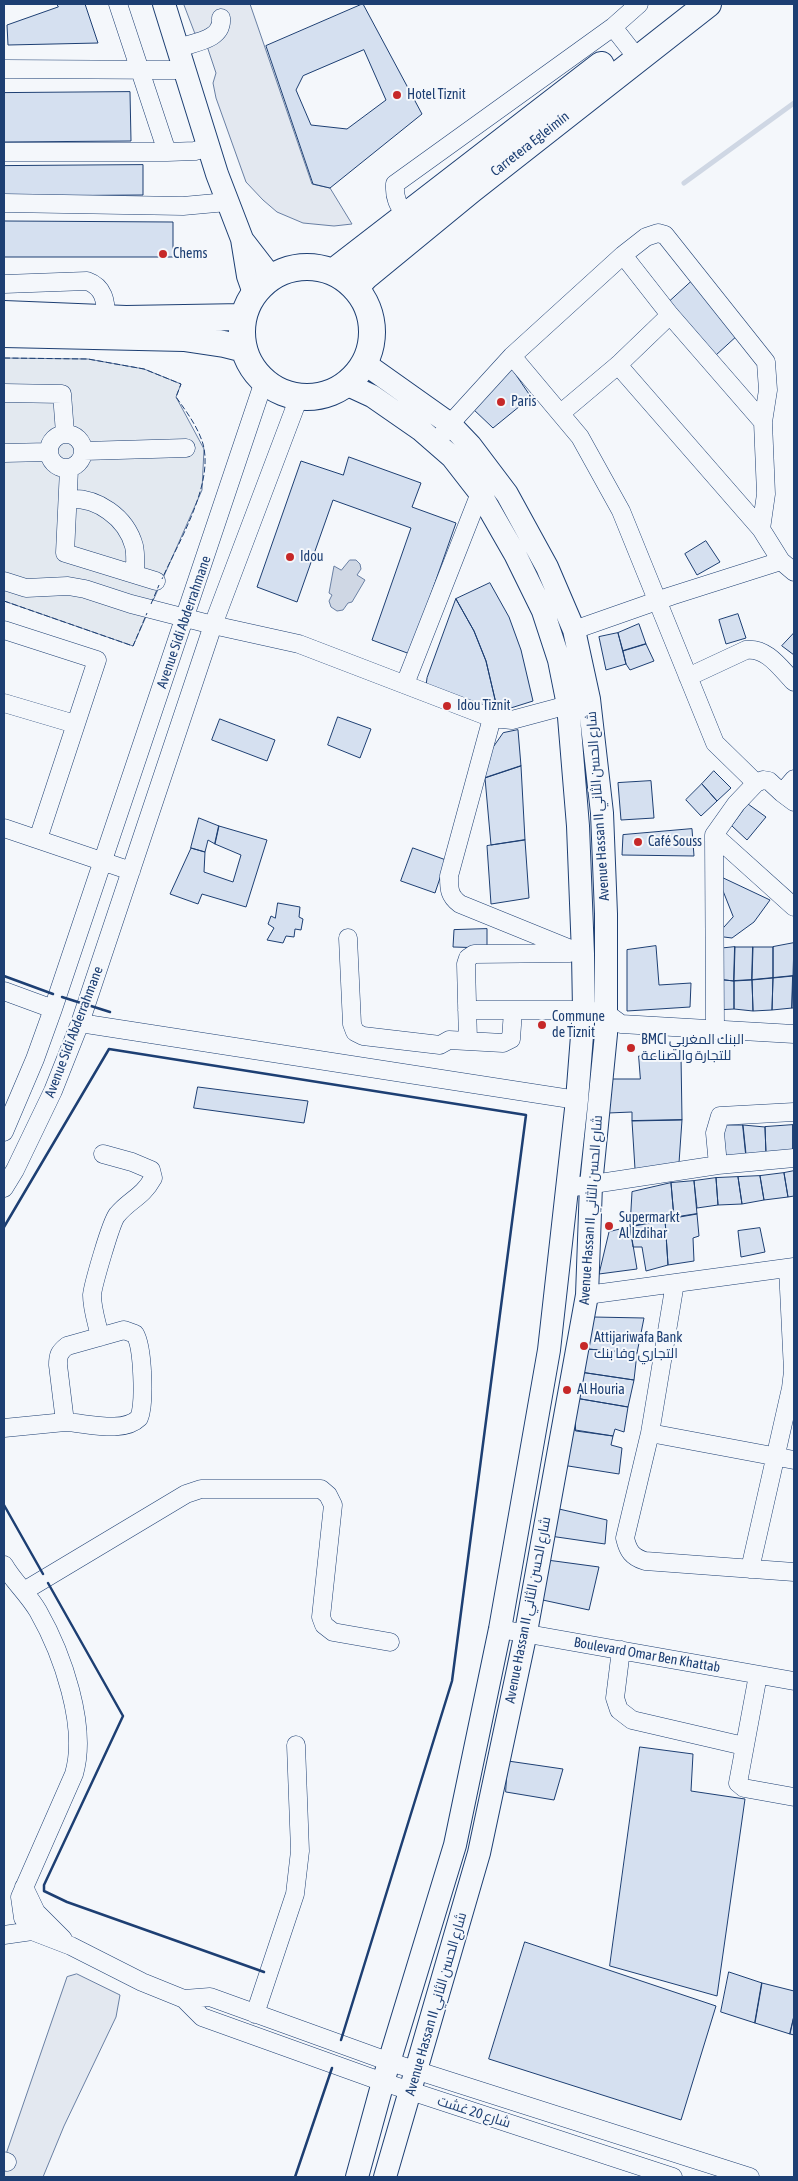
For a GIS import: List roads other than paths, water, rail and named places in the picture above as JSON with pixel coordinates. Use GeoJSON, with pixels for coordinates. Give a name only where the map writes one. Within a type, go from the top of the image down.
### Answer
{"type":"FeatureCollection","features":[{"type":"Feature","properties":{"kind":"highway","name":"Carretera Egleimín"},"geometry":{"type":"LineString","coordinates":[[355,288],[466,182],[626,44],[680,4]]}},
{"type":"Feature","properties":{"kind":"highway","name":"Carretera Egleimín"},"geometry":{"type":"LineString","coordinates":[[626,44],[707,4]]}},
{"type":"Feature","properties":{"kind":"highway","name":"Carretera Egleimín"},"geometry":{"type":"LineString","coordinates":[[333,272],[406,216],[466,182]]}},
{"type":"Feature","properties":{"kind":"highway"},"geometry":{"type":"LineString","coordinates":[[301,267],[333,272],[355,288],[367,308],[372,330],[371,341],[364,363],[346,384],[332,392],[316,397],[299,397],[280,392],[264,381],[251,366],[244,349],[242,333],[243,317],[263,285],[280,272],[301,267]]}},
{"type":"Feature","properties":{"kind":"highway"},"geometry":{"type":"LineString","coordinates":[[4,314],[106,318],[243,317]]}},
{"type":"Feature","properties":{"kind":"highway"},"geometry":{"type":"LineString","coordinates":[[4,334],[184,338],[244,349]]}},
{"type":"Feature","properties":{"kind":"main road"},"geometry":{"type":"LineString","coordinates":[[164,4],[227,202],[263,285]]}},
{"type":"Feature","properties":{"kind":"main road","name":"Avenue Hassan II شارع الحسن الثاني"},"geometry":{"type":"LineString","coordinates":[[364,363],[450,424],[487,465],[507,494],[547,567],[574,630],[589,699],[602,813],[611,1024],[591,1185],[587,1295],[526,1632],[479,1854],[385,2177]]}},
{"type":"Feature","properties":{"kind":"main road","name":"Avenue Hassan II شارع الحسن الثاني"},"geometry":{"type":"LineString","coordinates":[[346,384],[372,396],[437,442],[464,471],[480,493],[515,554],[543,611],[559,660],[568,706],[578,826],[583,954],[583,1021],[577,1100],[549,1350],[500,1629],[455,1845],[386,2072],[357,2177]]}},
{"type":"Feature","properties":{"kind":"main road"},"geometry":{"type":"LineString","coordinates":[[549,1350],[576,1356]]}},
{"type":"Feature","properties":{"kind":"main road"},"geometry":{"type":"LineString","coordinates":[[469,1777],[494,1783]]}},
{"type":"Feature","properties":{"kind":"main road"},"geometry":{"type":"LineString","coordinates":[[455,1845],[479,1854]]}},
{"type":"Feature","properties":{"kind":"street"},"geometry":{"type":"LineString","coordinates":[[118,4],[138,70],[167,152]]}},
{"type":"Feature","properties":{"kind":"street"},"geometry":{"type":"LineString","coordinates":[[406,216],[397,204],[394,192],[395,184],[442,151],[626,44],[634,5]]}},
{"type":"Feature","properties":{"kind":"street"},"geometry":{"type":"LineString","coordinates":[[178,48],[209,38],[218,33],[222,25],[221,18]]}},
{"type":"Feature","properties":{"kind":"street"},"geometry":{"type":"LineString","coordinates":[[4,69],[185,70]]}},
{"type":"Feature","properties":{"kind":"street"},"geometry":{"type":"LineString","coordinates":[[4,152],[167,152],[195,151],[209,147]]}},
{"type":"Feature","properties":{"kind":"street"},"geometry":{"type":"LineString","coordinates":[[442,151],[466,182]]}},
{"type":"Feature","properties":{"kind":"street"},"geometry":{"type":"LineString","coordinates":[[4,203],[183,206],[227,202]]}},
{"type":"Feature","properties":{"kind":"street"},"geometry":{"type":"LineString","coordinates":[[437,442],[450,424],[512,356],[623,255],[646,237],[658,233],[665,235],[766,362],[768,390],[763,422],[766,494],[761,529]]}},
{"type":"Feature","properties":{"kind":"street"},"geometry":{"type":"LineString","coordinates":[[623,255],[670,315],[763,422]]}},
{"type":"Feature","properties":{"kind":"street"},"geometry":{"type":"LineString","coordinates":[[4,284],[87,281],[95,284],[101,291],[106,302],[106,318]]}},
{"type":"Feature","properties":{"kind":"street"},"geometry":{"type":"LineString","coordinates":[[561,413],[618,365],[670,315]]}},
{"type":"Feature","properties":{"kind":"street"},"geometry":{"type":"LineString","coordinates":[[512,356],[580,437],[621,511],[715,743],[756,783]]}},
{"type":"Feature","properties":{"kind":"street"},"geometry":{"type":"LineString","coordinates":[[574,630],[658,600],[788,566],[761,529],[618,365]]}},
{"type":"Feature","properties":{"kind":"street","name":"Avenue Sidi Abderrahmane"},"geometry":{"type":"LineString","coordinates":[[4,1132],[53,1008],[264,381]]}},
{"type":"Feature","properties":{"kind":"street"},"geometry":{"type":"LineString","coordinates":[[4,393],[62,394],[65,433]]}},
{"type":"Feature","properties":{"kind":"street","name":"Avenue Sidi Abderrahmane"},"geometry":{"type":"LineString","coordinates":[[4,1188],[53,1091],[80,1023],[213,625],[299,397]]}},
{"type":"Feature","properties":{"kind":"street"},"geometry":{"type":"LineString","coordinates":[[65,433],[75,436],[80,440],[84,451],[80,463],[69,469],[58,467],[53,463],[48,452],[54,438],[65,433]]}},
{"type":"Feature","properties":{"kind":"street"},"geometry":{"type":"LineString","coordinates":[[84,451],[186,448]]}},
{"type":"Feature","properties":{"kind":"street"},"geometry":{"type":"LineString","coordinates":[[4,453],[48,452]]}},
{"type":"Feature","properties":{"kind":"street"},"geometry":{"type":"LineString","coordinates":[[69,469],[65,553],[156,581]]}},
{"type":"Feature","properties":{"kind":"street"},"geometry":{"type":"LineString","coordinates":[[405,684],[480,493]]}},
{"type":"Feature","properties":{"kind":"street"},"geometry":{"type":"LineString","coordinates":[[68,499],[79,498],[100,505],[116,516],[128,532],[133,544],[135,574]]}},
{"type":"Feature","properties":{"kind":"street"},"geometry":{"type":"LineString","coordinates":[[4,581],[26,588],[68,586],[85,589],[131,604],[299,644],[492,718],[512,720],[568,706]]}},
{"type":"Feature","properties":{"kind":"street"},"geometry":{"type":"LineString","coordinates":[[4,630],[97,660],[38,839]]}},
{"type":"Feature","properties":{"kind":"street"},"geometry":{"type":"LineString","coordinates":[[688,677],[746,650],[753,649],[764,653],[794,682]]}},
{"type":"Feature","properties":{"kind":"street"},"geometry":{"type":"LineString","coordinates":[[4,703],[75,724]]}},
{"type":"Feature","properties":{"kind":"street"},"geometry":{"type":"LineString","coordinates":[[492,718],[449,876],[452,898],[460,904],[583,954]]}},
{"type":"Feature","properties":{"kind":"street"},"geometry":{"type":"LineString","coordinates":[[715,1030],[714,835],[736,804],[756,783],[763,780],[769,781],[788,797],[794,779]]}},
{"type":"Feature","properties":{"kind":"street"},"geometry":{"type":"LineString","coordinates":[[4,828],[131,871]]}},
{"type":"Feature","properties":{"kind":"street"},"geometry":{"type":"LineString","coordinates":[[714,835],[794,907]]}},
{"type":"Feature","properties":{"kind":"street"},"geometry":{"type":"LineString","coordinates":[[348,938],[352,1024],[355,1032],[363,1036],[440,1045],[449,1040],[508,1042],[511,1039],[513,1011]]}},
{"type":"Feature","properties":{"kind":"street"},"geometry":{"type":"LineString","coordinates":[[468,1041],[466,964],[468,958],[474,954],[553,952],[583,954]]}},
{"type":"Feature","properties":{"kind":"street"},"geometry":{"type":"LineString","coordinates":[[4,991],[53,1008]]}},
{"type":"Feature","properties":{"kind":"street"},"geometry":{"type":"LineString","coordinates":[[467,1010],[513,1011],[611,1024],[794,1034]]}},
{"type":"Feature","properties":{"kind":"street"},"geometry":{"type":"LineString","coordinates":[[80,1023],[577,1100]]}},
{"type":"Feature","properties":{"kind":"street"},"geometry":{"type":"LineString","coordinates":[[718,1166],[715,1133],[720,1116],[794,1112]]}},
{"type":"Feature","properties":{"kind":"street"},"geometry":{"type":"LineString","coordinates":[[100,1337],[92,1295],[110,1227],[115,1216],[147,1190],[153,1178],[151,1170],[144,1166],[103,1154]]}},
{"type":"Feature","properties":{"kind":"street"},"geometry":{"type":"LineString","coordinates":[[566,1188],[718,1166],[794,1158]]}},
{"type":"Feature","properties":{"kind":"street"},"geometry":{"type":"LineString","coordinates":[[587,1295],[791,1267],[793,1371],[789,1403],[750,1569]]}},
{"type":"Feature","properties":{"kind":"street"},"geometry":{"type":"LineString","coordinates":[[675,1283],[650,1432],[625,1538],[628,1550],[634,1558],[644,1561],[794,1572]]}},
{"type":"Feature","properties":{"kind":"street"},"geometry":{"type":"LineString","coordinates":[[4,1428],[65,1422],[123,1426],[135,1422],[140,1414],[141,1353],[137,1338],[128,1330],[66,1346],[59,1353],[58,1365],[65,1422]]}},
{"type":"Feature","properties":{"kind":"street"},"geometry":{"type":"LineString","coordinates":[[650,1432],[794,1460]]}},
{"type":"Feature","properties":{"kind":"street"},"geometry":{"type":"LineString","coordinates":[[24,1591],[193,1491],[200,1489],[321,1489],[333,1505],[321,1617],[324,1625],[333,1632],[390,1642]]}},
{"type":"Feature","properties":{"kind":"street"},"geometry":{"type":"LineString","coordinates":[[5,1568],[38,1612],[67,1681],[78,1741],[77,1764],[74,1774],[20,1897],[23,1918],[32,1931]]}},
{"type":"Feature","properties":{"kind":"street","name":"Boulevard Omar Ben Khattab"},"geometry":{"type":"LineString","coordinates":[[500,1629],[526,1632],[794,1681]]}},
{"type":"Feature","properties":{"kind":"street"},"geometry":{"type":"LineString","coordinates":[[621,1650],[615,1698],[619,1710],[632,1720],[744,1746]]}},
{"type":"Feature","properties":{"kind":"street"},"geometry":{"type":"LineString","coordinates":[[758,1674],[738,1777],[740,1786],[794,1797]]}},
{"type":"Feature","properties":{"kind":"street"},"geometry":{"type":"LineString","coordinates":[[239,2031],[251,2012],[295,1894],[300,1851],[296,1745]]}},
{"type":"Feature","properties":{"kind":"street"},"geometry":{"type":"LineString","coordinates":[[24,1887],[36,1912],[71,1946]]}},
{"type":"Feature","properties":{"kind":"street"},"geometry":{"type":"LineString","coordinates":[[4,1935],[32,1931],[71,1946],[142,1982],[184,1999],[202,2017],[239,2031],[414,2081],[573,2120],[750,2177]]}},
{"type":"Feature","properties":{"kind":"street"},"geometry":{"type":"LineString","coordinates":[[184,1999],[210,1997],[251,2012],[386,2072]]}},
{"type":"Feature","properties":{"kind":"street","name":"شارع 20 غشت"},"geometry":{"type":"LineString","coordinates":[[414,2081],[564,2142],[673,2177]]}},
{"type":"Feature","properties":{"kind":"street"},"geometry":{"type":"LineString","coordinates":[[564,2142],[573,2120]]}},
{"type":"Feature","properties":{"kind":"waterway"},"geometry":{"type":"LineString","coordinates":[[684,183],[794,103]]}},
{"type":"Feature","properties":{"kind":"place","name":"Hotel Tiznit"},"geometry":{"type":"Point","coordinates":[397,95]}},
{"type":"Feature","properties":{"kind":"place","name":"Chems"},"geometry":{"type":"Point","coordinates":[163,254]}},
{"type":"Feature","properties":{"kind":"place","name":"Paris"},"geometry":{"type":"Point","coordinates":[501,402]}},
{"type":"Feature","properties":{"kind":"place","name":"Idou"},"geometry":{"type":"Point","coordinates":[290,557]}},
{"type":"Feature","properties":{"kind":"place","name":"Idou Tiznit"},"geometry":{"type":"Point","coordinates":[447,706]}},
{"type":"Feature","properties":{"kind":"place","name":"Café Souss"},"geometry":{"type":"Point","coordinates":[638,842]}},
{"type":"Feature","properties":{"kind":"place","name":"Commune de Tiznit"},"geometry":{"type":"Point","coordinates":[542,1025]}},
{"type":"Feature","properties":{"kind":"place","name":"BMCI البنك المغربي للتجارة والصناعة"},"geometry":{"type":"Point","coordinates":[631,1048]}},
{"type":"Feature","properties":{"kind":"place","name":"Supermarkt Al Izdihar"},"geometry":{"type":"Point","coordinates":[609,1226]}},
{"type":"Feature","properties":{"kind":"place","name":"Attijariwafa Bank التجاري وفا بنك"},"geometry":{"type":"Point","coordinates":[584,1346]}},
{"type":"Feature","properties":{"kind":"place","name":"Al Houria"},"geometry":{"type":"Point","coordinates":[567,1390]}}]}
